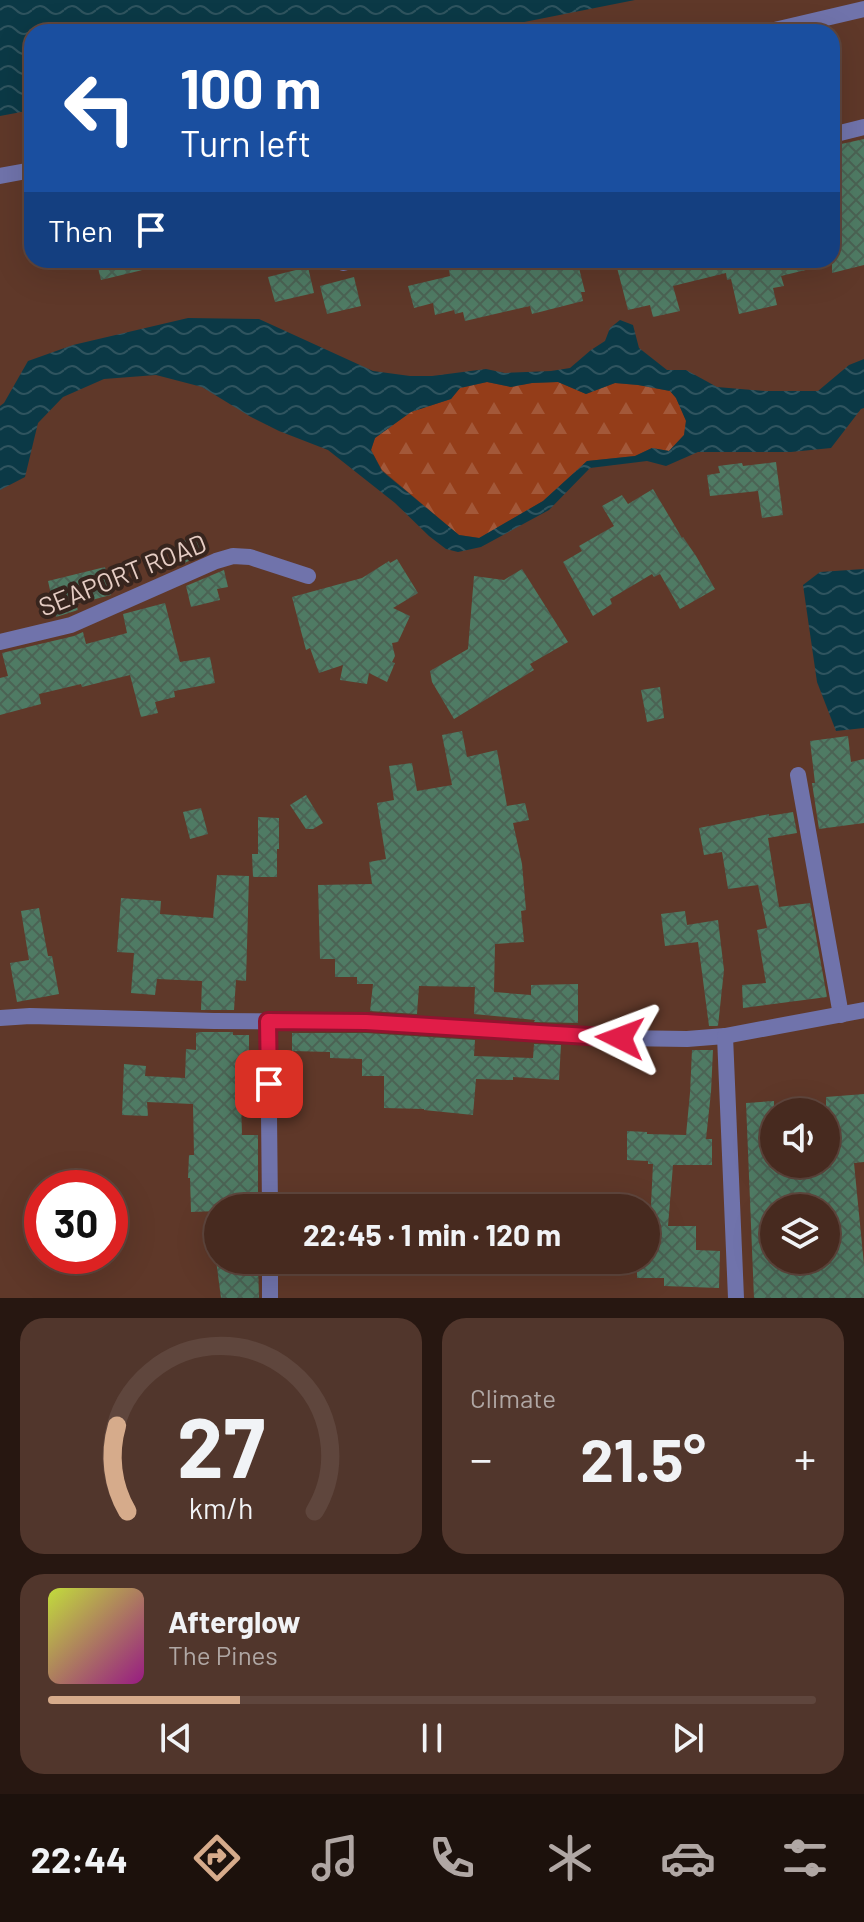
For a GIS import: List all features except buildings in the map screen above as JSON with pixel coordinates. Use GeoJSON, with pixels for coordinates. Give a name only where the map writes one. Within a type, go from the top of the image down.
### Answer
{"type":"FeatureCollection","features":[{"type":"Feature","properties":{"kind":"street"},"geometry":{"type":"LineString","coordinates":[[800,24],[864,9]]}},
{"type":"Feature","properties":{"kind":"street"},"geometry":{"type":"LineString","coordinates":[[840,133],[864,127]]}},
{"type":"Feature","properties":{"kind":"street"},"geometry":{"type":"LineString","coordinates":[[0,176],[24,172]]}},
{"type":"Feature","properties":{"kind":"street","name":"SEAPORT ROAD"},"geometry":{"type":"LineString","coordinates":[[0,642],[71,625],[233,556],[250,557],[308,576]]}},
{"type":"Feature","properties":{"kind":"street"},"geometry":{"type":"LineString","coordinates":[[798,775],[841,1015]]}},
{"type":"Feature","properties":{"kind":"street"},"geometry":{"type":"LineString","coordinates":[[0,1018],[366,1022],[620,1038],[687,1039],[725,1036],[864,1010]]}},
{"type":"Feature","properties":{"kind":"street"},"geometry":{"type":"LineString","coordinates":[[268,1021],[270,1194]]}},
{"type":"Feature","properties":{"kind":"street"},"geometry":{"type":"LineString","coordinates":[[725,1036],[736,1298]]}},
{"type":"Feature","properties":{"kind":"street"},"geometry":{"type":"LineString","coordinates":[[270,1274],[270,1298]]}},
{"type":"Feature","properties":{"kind":"green space"},"geometry":{"type":"Polygon","coordinates":[[[487,382],[511,387],[558,382],[586,394],[615,383],[670,391],[686,420],[684,435],[669,451],[652,448],[635,456],[587,461],[543,501],[480,538],[459,535],[382,470],[371,450],[375,438],[411,412],[451,399],[460,388],[487,382]]]}},
{"type":"Feature","properties":{"kind":"water"},"geometry":{"type":"Polygon","coordinates":[[[0,0],[635,0],[514,24],[24,24],[24,112],[0,116],[0,0]]]}},
{"type":"Feature","properties":{"kind":"water"},"geometry":{"type":"Polygon","coordinates":[[[188,318],[259,319],[373,371],[432,376],[486,369],[505,373],[551,371],[570,368],[605,341],[610,328],[620,320],[633,325],[639,348],[667,370],[686,370],[717,387],[818,391],[849,365],[864,359],[864,408],[831,448],[791,452],[698,452],[666,466],[647,461],[590,468],[549,510],[481,547],[458,552],[446,549],[429,536],[395,503],[328,450],[251,417],[202,387],[156,375],[104,379],[63,397],[38,423],[25,477],[0,490],[0,406],[28,361],[73,345],[188,318]],[[487,382],[460,388],[451,399],[411,412],[375,438],[371,450],[382,471],[459,535],[479,538],[543,501],[587,461],[635,456],[652,448],[669,451],[684,435],[686,421],[670,391],[615,383],[586,394],[558,382],[511,387],[487,382]]]}},
{"type":"Feature","properties":{"kind":"water"},"geometry":{"type":"Polygon","coordinates":[[[864,569],[864,728],[836,731],[817,682],[803,585],[820,572],[864,569]]]}},
{"type":"Feature","properties":{"kind":"route"},"geometry":{"type":"LineString","coordinates":[[269,1084],[268,1021],[366,1022],[620,1038]]}}]}
